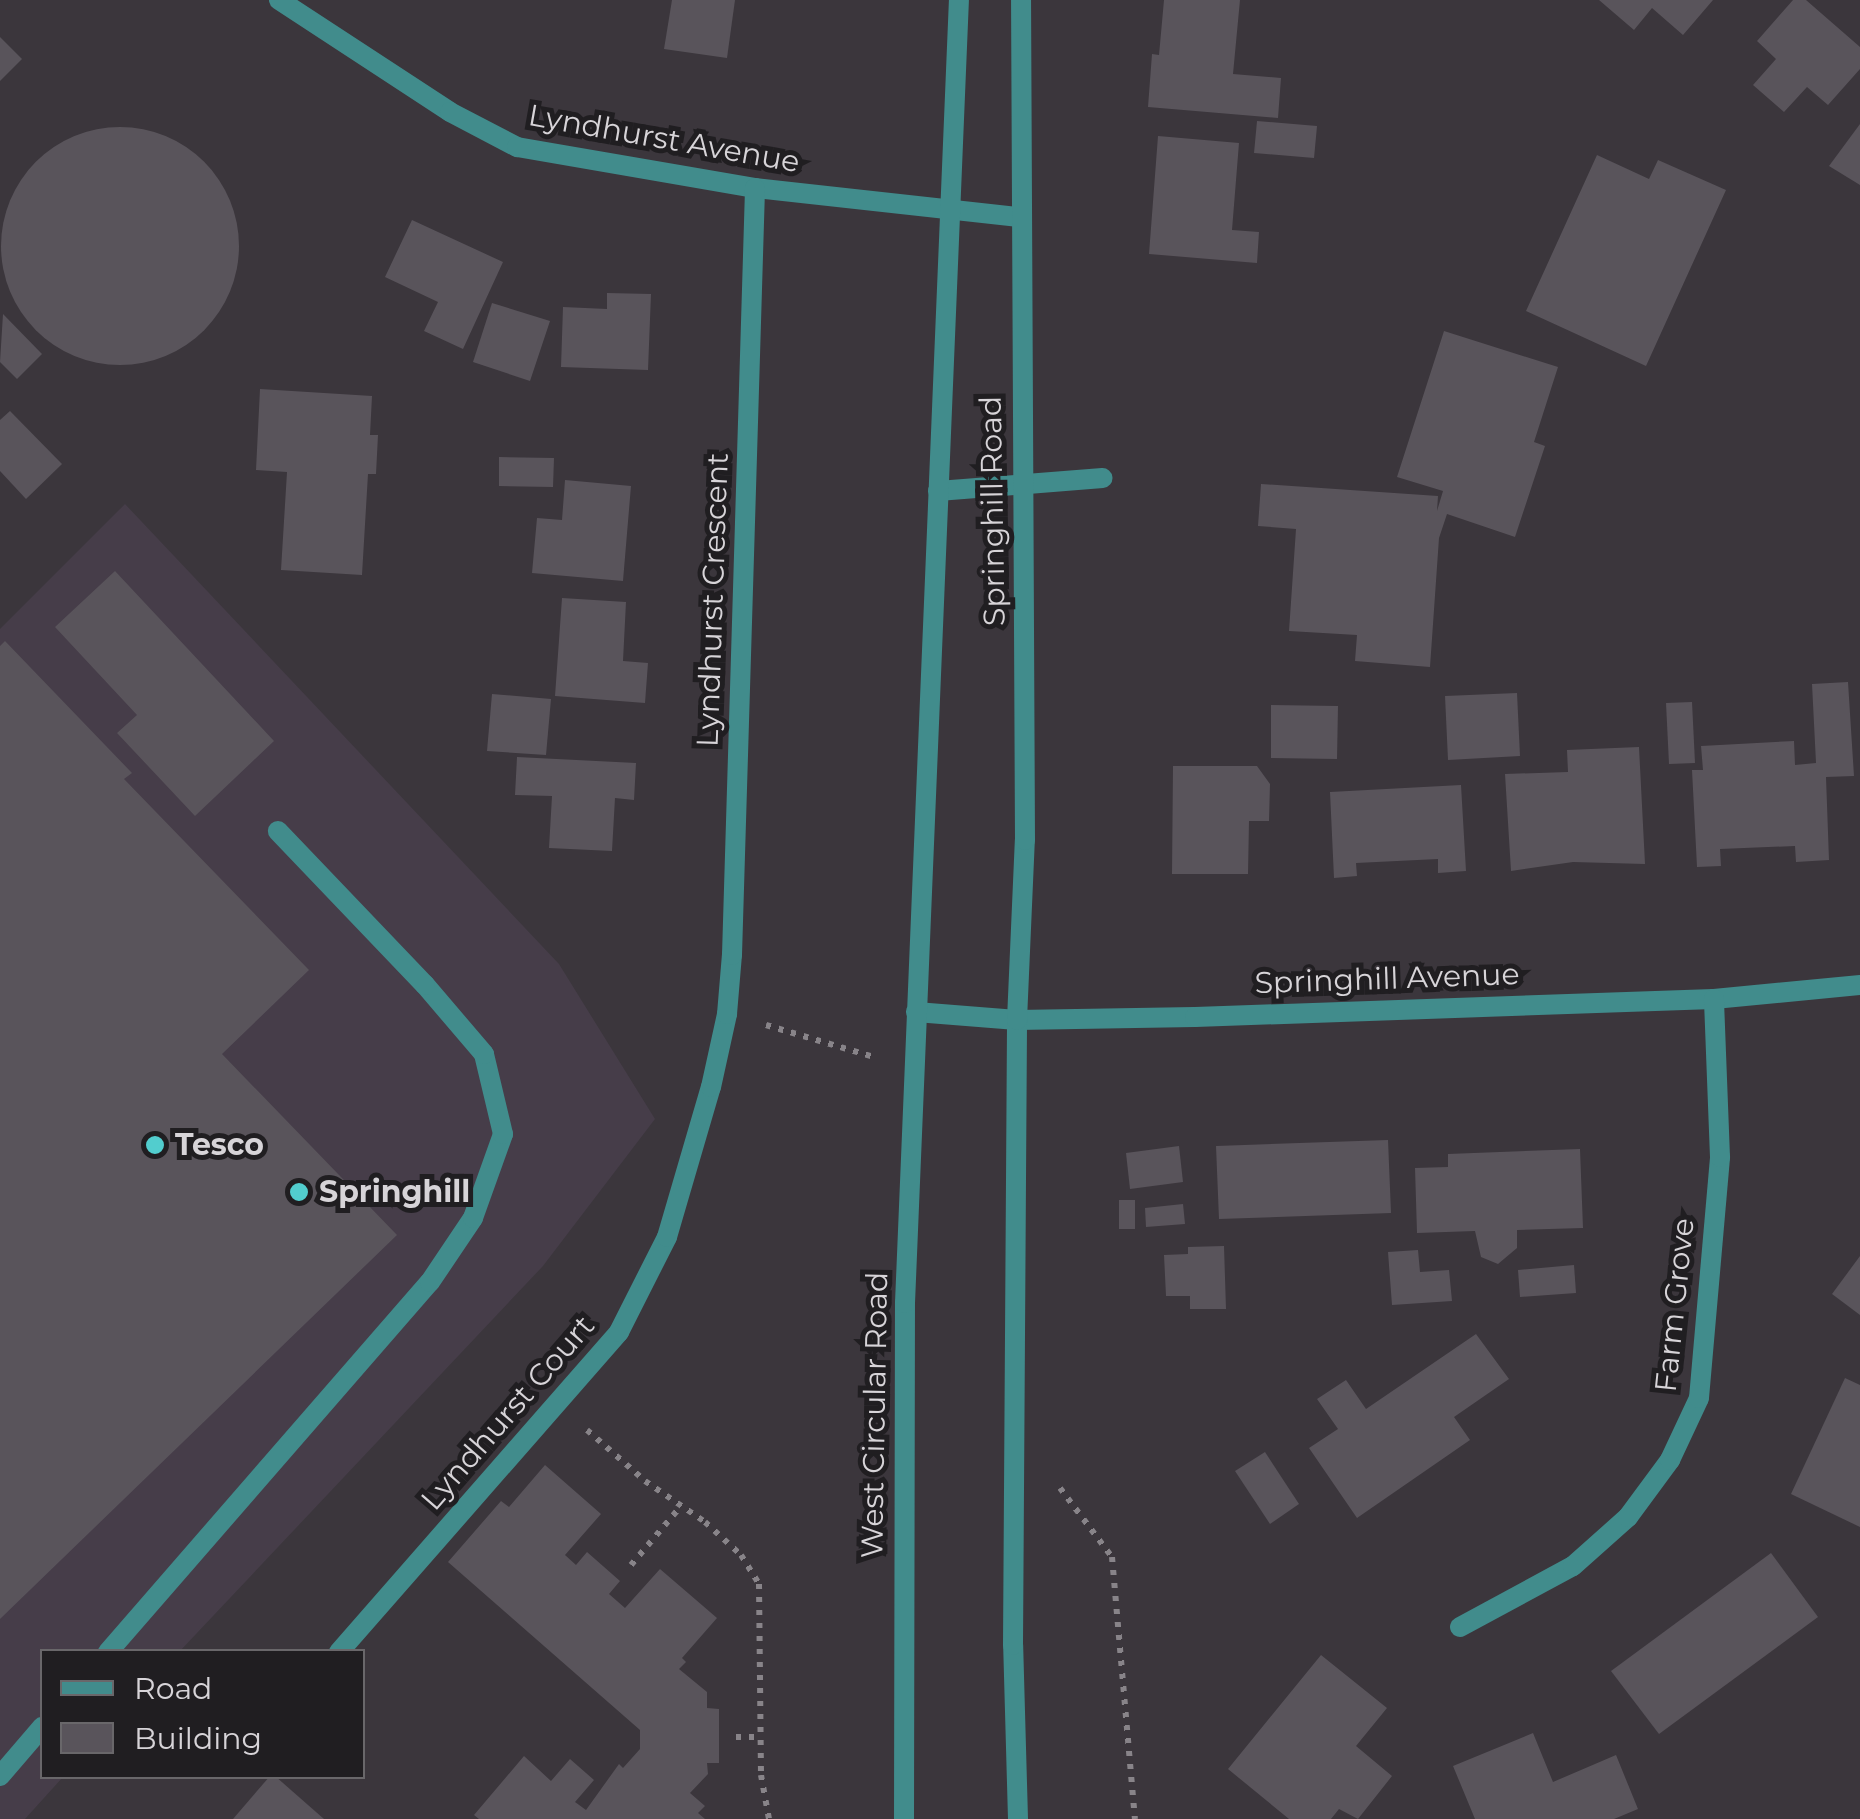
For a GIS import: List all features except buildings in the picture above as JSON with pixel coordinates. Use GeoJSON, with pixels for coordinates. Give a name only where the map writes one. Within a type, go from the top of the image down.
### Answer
{"type":"FeatureCollection","features":[{"type":"Feature","properties":{"kind":"street","name":"Lyndhurst Avenue"},"geometry":{"type":"LineString","coordinates":[[279,0],[450,112],[517,146],[755,188],[1019,217]]}},
{"type":"Feature","properties":{"kind":"street","name":"Springhill Road"},"geometry":{"type":"LineString","coordinates":[[916,1012],[959,0]]}},
{"type":"Feature","properties":{"kind":"street","name":"Springhill Road"},"geometry":{"type":"LineString","coordinates":[[1017,1020],[1025,840],[1019,217],[1021,0]]}},
{"type":"Feature","properties":{"kind":"street","name":"Lyndhurst Crescent"},"geometry":{"type":"LineString","coordinates":[[727,1014],[755,188]]}},
{"type":"Feature","properties":{"kind":"street"},"geometry":{"type":"LineString","coordinates":[[938,491],[1102,478]]}},
{"type":"Feature","properties":{"kind":"street"},"geometry":{"type":"LineString","coordinates":[[111,1649],[430,1282],[473,1218],[503,1134],[484,1054],[425,985],[278,830]]}},
{"type":"Feature","properties":{"kind":"street","name":"Springhill Avenue"},"geometry":{"type":"LineString","coordinates":[[916,1012],[1017,1020],[1714,999],[1860,985]]}},
{"type":"Feature","properties":{"kind":"street","name":"Farm Grove"},"geometry":{"type":"LineString","coordinates":[[1460,1627],[1573,1566],[1628,1518],[1670,1460],[1699,1398],[1720,1156],[1714,999]]}},
{"type":"Feature","properties":{"kind":"street","name":"West Circular Road"},"geometry":{"type":"LineString","coordinates":[[904,1819],[904,1322],[916,1012]]}},
{"type":"Feature","properties":{"kind":"street","name":"Lyndhurst Court"},"geometry":{"type":"LineString","coordinates":[[341,1649],[620,1332],[667,1237],[711,1087],[727,1014]]}},
{"type":"Feature","properties":{"kind":"street"},"geometry":{"type":"LineString","coordinates":[[1017,1020],[1013,1644],[1018,1819]]}},
{"type":"Feature","properties":{"kind":"street"},"geometry":{"type":"LineString","coordinates":[[0,1776],[40,1729]]}},
{"type":"Feature","properties":{"kind":"path"},"geometry":{"type":"LineString","coordinates":[[727,1014],[914,1069]]}},
{"type":"Feature","properties":{"kind":"path"},"geometry":{"type":"LineString","coordinates":[[557,1403],[644,1481],[740,1555],[759,1584],[761,1775],[770,1819]]}},
{"type":"Feature","properties":{"kind":"path"},"geometry":{"type":"LineString","coordinates":[[1014,1426],[1112,1557],[1134,1819]]}},
{"type":"Feature","properties":{"kind":"path"},"geometry":{"type":"LineString","coordinates":[[631,1564],[681,1506]]}},
{"type":"Feature","properties":{"kind":"path"},"geometry":{"type":"LineString","coordinates":[[736,1737],[760,1737]]}},
{"type":"Feature","properties":{"kind":"shaded area","name":"Springhill"},"geometry":{"type":"Polygon","coordinates":[[[125,504],[559,964],[655,1119],[543,1266],[182,1649],[40,1649],[40,1779],[61,1779],[25,1819],[0,1819],[0,629],[125,504]]]}},
{"type":"Feature","properties":{"kind":"place","name":"Tesco"},"geometry":{"type":"Point","coordinates":[155,1145]}},
{"type":"Feature","properties":{"kind":"place","name":"Springhill"},"geometry":{"type":"Point","coordinates":[299,1192]}}]}
